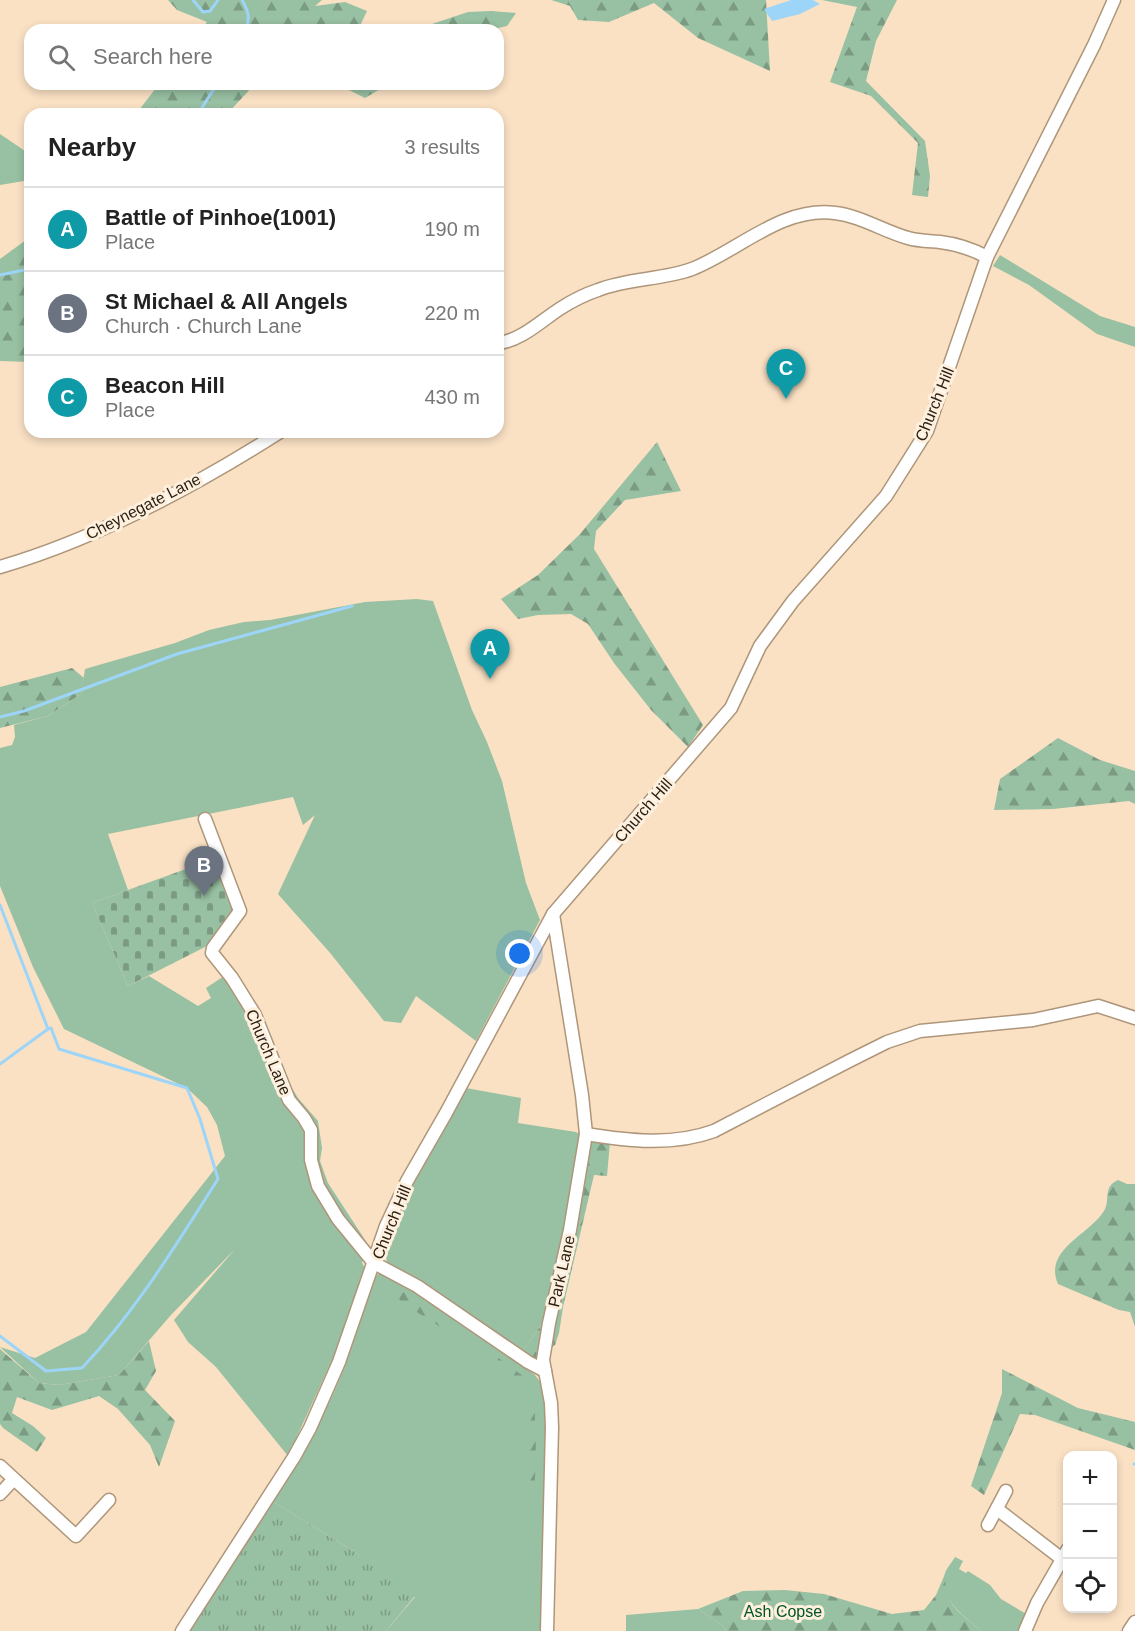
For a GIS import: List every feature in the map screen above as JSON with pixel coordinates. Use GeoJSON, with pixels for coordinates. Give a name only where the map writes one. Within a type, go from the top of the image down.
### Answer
{"type":"FeatureCollection","features":[{"type":"Feature","properties":{"kind":"street","name":"Church Hill"},"geometry":{"type":"LineString","coordinates":[[182,1631],[310,1428],[339,1362],[386,1226],[407,1181],[553,914],[731,708],[760,646],[793,601],[886,496],[927,431],[987,257],[1089,55],[1114,0]]}},
{"type":"Feature","properties":{"kind":"street"},"geometry":{"type":"LineString","coordinates":[[504,341],[520,335],[563,306],[599,289],[691,269],[795,216],[836,213],[910,239],[942,242],[968,248],[987,257]]}},
{"type":"Feature","properties":{"kind":"street","name":"Cheynegate Lane"},"geometry":{"type":"LineString","coordinates":[[0,567],[44,554],[122,520],[271,438]]}},
{"type":"Feature","properties":{"kind":"street","name":"Church Lane"},"geometry":{"type":"LineString","coordinates":[[205,819],[240,910],[213,948],[212,953],[255,1015],[289,1100],[311,1130],[311,1160],[318,1186],[338,1219],[374,1263],[417,1286],[544,1371]]}},
{"type":"Feature","properties":{"kind":"street","name":"Park Lane"},"geometry":{"type":"LineString","coordinates":[[547,1631],[552,1426],[551,1403],[543,1360],[545,1341],[570,1230],[586,1134],[582,1095],[553,914]]}},
{"type":"Feature","properties":{"kind":"street"},"geometry":{"type":"LineString","coordinates":[[586,1134],[636,1141],[701,1136],[849,1060],[887,1042],[920,1031],[1033,1020],[1098,1006],[1135,1018]]}},
{"type":"Feature","properties":{"kind":"street"},"geometry":{"type":"LineString","coordinates":[[0,1466],[76,1536],[110,1500]]}},
{"type":"Feature","properties":{"kind":"street"},"geometry":{"type":"LineString","coordinates":[[0,1494],[13,1480]]}},
{"type":"Feature","properties":{"kind":"street"},"geometry":{"type":"LineString","coordinates":[[988,1525],[1006,1491]]}},
{"type":"Feature","properties":{"kind":"street"},"geometry":{"type":"LineString","coordinates":[[998,1509],[1063,1553]]}},
{"type":"Feature","properties":{"kind":"street"},"geometry":{"type":"LineString","coordinates":[[1025,1631],[1063,1558]]}},
{"type":"Feature","properties":{"kind":"street"},"geometry":{"type":"LineString","coordinates":[[1129,1631],[1135,1622]]}},
{"type":"Feature","properties":{"kind":"green space"},"geometry":{"type":"Polygon","coordinates":[[[168,0],[322,0],[315,6],[345,2],[367,11],[361,24],[206,24],[207,22],[177,10],[168,0]]]}},
{"type":"Feature","properties":{"kind":"green space"},"geometry":{"type":"Polygon","coordinates":[[[551,0],[766,0],[770,71],[698,38],[654,3],[609,22],[578,20],[570,6],[551,0]]]}},
{"type":"Feature","properties":{"kind":"green space"},"geometry":{"type":"Polygon","coordinates":[[[822,0],[897,0],[876,41],[866,81],[925,141],[930,176],[928,197],[912,195],[918,143],[871,96],[830,82],[857,7],[822,0]]]}},
{"type":"Feature","properties":{"kind":"green space"},"geometry":{"type":"Polygon","coordinates":[[[468,12],[516,13],[507,26],[504,27],[504,24],[432,24],[468,12]]]}},
{"type":"Feature","properties":{"kind":"green space"},"geometry":{"type":"Polygon","coordinates":[[[154,90],[249,90],[233,108],[141,108],[154,90]]]}},
{"type":"Feature","properties":{"kind":"green space"},"geometry":{"type":"Polygon","coordinates":[[[349,90],[379,90],[365,98],[349,90]]]}},
{"type":"Feature","properties":{"kind":"green space"},"geometry":{"type":"Polygon","coordinates":[[[0,134],[24,150],[24,181],[0,185],[0,134]]]}},
{"type":"Feature","properties":{"kind":"green space"},"geometry":{"type":"Polygon","coordinates":[[[24,241],[24,362],[0,361],[0,259],[24,241]]]}},
{"type":"Feature","properties":{"kind":"green space"},"geometry":{"type":"Polygon","coordinates":[[[1000,255],[1100,316],[1135,327],[1135,347],[1097,334],[1029,285],[993,266],[1000,255]]]}},
{"type":"Feature","properties":{"kind":"green space"},"geometry":{"type":"Polygon","coordinates":[[[657,442],[681,491],[625,500],[596,531],[594,549],[703,725],[688,747],[651,710],[614,663],[588,624],[571,614],[538,615],[518,619],[501,599],[538,575],[580,534],[657,442]]]}},
{"type":"Feature","properties":{"kind":"green space"},"geometry":{"type":"Polygon","coordinates":[[[417,599],[433,601],[472,710],[502,781],[526,883],[540,920],[476,1041],[416,996],[401,1023],[384,1021],[331,954],[278,894],[315,815],[303,825],[293,797],[108,834],[128,890],[92,903],[128,986],[149,976],[198,1006],[211,998],[206,988],[224,976],[259,1029],[268,1030],[283,1074],[298,1098],[318,1121],[322,1148],[320,1161],[328,1183],[371,1249],[362,1262],[365,1269],[343,1336],[288,1456],[216,1367],[188,1342],[174,1320],[235,1249],[171,1315],[119,1375],[59,1385],[39,1383],[0,1347],[35,1358],[86,1332],[225,1156],[217,1125],[207,1107],[187,1088],[64,1029],[33,967],[0,886],[0,748],[12,745],[15,737],[14,725],[48,716],[81,694],[85,669],[175,643],[209,630],[244,622],[270,620],[365,602],[417,599]]]}},
{"type":"Feature","properties":{"kind":"green space"},"geometry":{"type":"Polygon","coordinates":[[[72,668],[84,678],[81,694],[48,716],[0,728],[0,687],[72,668]]]}},
{"type":"Feature","properties":{"kind":"green space"},"geometry":{"type":"Polygon","coordinates":[[[1058,738],[1100,760],[1135,771],[1135,804],[1129,801],[1053,809],[994,810],[1000,779],[1058,738]]]}},
{"type":"Feature","properties":{"kind":"green space"},"geometry":{"type":"Polygon","coordinates":[[[219,857],[240,911],[213,943],[128,986],[92,903],[219,857]]]}},
{"type":"Feature","properties":{"kind":"green space"},"geometry":{"type":"Polygon","coordinates":[[[466,1088],[521,1098],[518,1123],[576,1132],[582,1136],[564,1237],[541,1325],[520,1354],[387,1263],[384,1243],[411,1182],[466,1088]]]}},
{"type":"Feature","properties":{"kind":"green space"},"geometry":{"type":"Polygon","coordinates":[[[582,1136],[610,1142],[607,1176],[594,1175],[559,1333],[555,1345],[537,1359],[520,1354],[541,1325],[564,1237],[582,1136]]]}},
{"type":"Feature","properties":{"kind":"green space"},"geometry":{"type":"Polygon","coordinates":[[[1118,1180],[1127,1184],[1135,1184],[1135,1327],[1130,1312],[1119,1310],[1058,1284],[1055,1272],[1062,1252],[1104,1211],[1108,1190],[1118,1180]]]}},
{"type":"Feature","properties":{"kind":"green space"},"geometry":{"type":"Polygon","coordinates":[[[379,1273],[393,1278],[449,1313],[535,1375],[545,1388],[547,1404],[542,1630],[540,1631],[386,1631],[415,1597],[355,1552],[272,1501],[305,1450],[329,1404],[351,1350],[366,1294],[379,1273]]]}},
{"type":"Feature","properties":{"kind":"green space"},"geometry":{"type":"Polygon","coordinates":[[[404,1292],[454,1325],[523,1376],[517,1381],[402,1303],[397,1296],[404,1292]]]}},
{"type":"Feature","properties":{"kind":"green space"},"geometry":{"type":"Polygon","coordinates":[[[149,1341],[156,1371],[145,1390],[175,1421],[159,1467],[150,1445],[118,1409],[99,1396],[52,1410],[17,1397],[12,1413],[33,1426],[46,1438],[37,1452],[0,1424],[0,1349],[39,1383],[59,1385],[119,1375],[149,1341]]]}},
{"type":"Feature","properties":{"kind":"green space"},"geometry":{"type":"Polygon","coordinates":[[[1002,1369],[1078,1408],[1135,1422],[1135,1450],[1035,1415],[1020,1414],[984,1495],[971,1486],[1002,1393],[1002,1369]]]}},
{"type":"Feature","properties":{"kind":"green space"},"geometry":{"type":"Polygon","coordinates":[[[533,1391],[536,1440],[535,1478],[534,1490],[528,1494],[526,1492],[527,1401],[533,1391]]]}},
{"type":"Feature","properties":{"kind":"green space"},"geometry":{"type":"Polygon","coordinates":[[[272,1501],[355,1552],[414,1593],[415,1596],[386,1631],[189,1631],[272,1501]]]}},
{"type":"Feature","properties":{"kind":"green space"},"geometry":{"type":"Polygon","coordinates":[[[955,1557],[963,1561],[959,1569],[966,1573],[968,1571],[990,1585],[1001,1599],[1028,1615],[1022,1631],[981,1631],[960,1613],[949,1599],[944,1582],[945,1573],[955,1557]]]}},
{"type":"Feature","properties":{"kind":"green space","name":"Ash Copse"},"geometry":{"type":"Polygon","coordinates":[[[945,1574],[950,1601],[981,1631],[726,1631],[723,1626],[698,1609],[743,1591],[785,1590],[824,1594],[892,1614],[924,1610],[936,1595],[945,1574]]]}},
{"type":"Feature","properties":{"kind":"green space"},"geometry":{"type":"Polygon","coordinates":[[[698,1609],[723,1626],[726,1631],[626,1631],[626,1615],[698,1609]]]}},
{"type":"Feature","properties":{"kind":"water"},"geometry":{"type":"Polygon","coordinates":[[[791,0],[813,0],[820,4],[800,14],[772,21],[764,9],[791,0]]]}},
{"type":"Feature","properties":{"kind":"waterway"},"geometry":{"type":"LineString","coordinates":[[193,0],[203,12],[210,11],[218,0]]}},
{"type":"Feature","properties":{"kind":"waterway"},"geometry":{"type":"LineString","coordinates":[[242,0],[248,15],[247,24]]}},
{"type":"Feature","properties":{"kind":"waterway"},"geometry":{"type":"LineString","coordinates":[[202,108],[213,90]]}},
{"type":"Feature","properties":{"kind":"waterway"},"geometry":{"type":"LineString","coordinates":[[0,275],[24,270]]}},
{"type":"Feature","properties":{"kind":"waterway"},"geometry":{"type":"LineString","coordinates":[[0,717],[24,711],[177,654],[352,606]]}},
{"type":"Feature","properties":{"kind":"waterway"},"geometry":{"type":"LineString","coordinates":[[0,905],[48,1029],[51,1028],[59,1049],[187,1088],[200,1119],[218,1179],[138,1301],[82,1368],[46,1371],[0,1336]]}},
{"type":"Feature","properties":{"kind":"waterway"},"geometry":{"type":"LineString","coordinates":[[0,1064],[48,1029]]}},
{"type":"Feature","properties":{"kind":"place","name":"Beacon Hill"},"geometry":{"type":"Point","coordinates":[786,399]}},
{"type":"Feature","properties":{"kind":"place","name":"Battle of Pinhoe(1001)"},"geometry":{"type":"Point","coordinates":[490,679]}},
{"type":"Feature","properties":{"kind":"place","name":"St Michael & All Angels"},"geometry":{"type":"Point","coordinates":[204,896]}}]}
